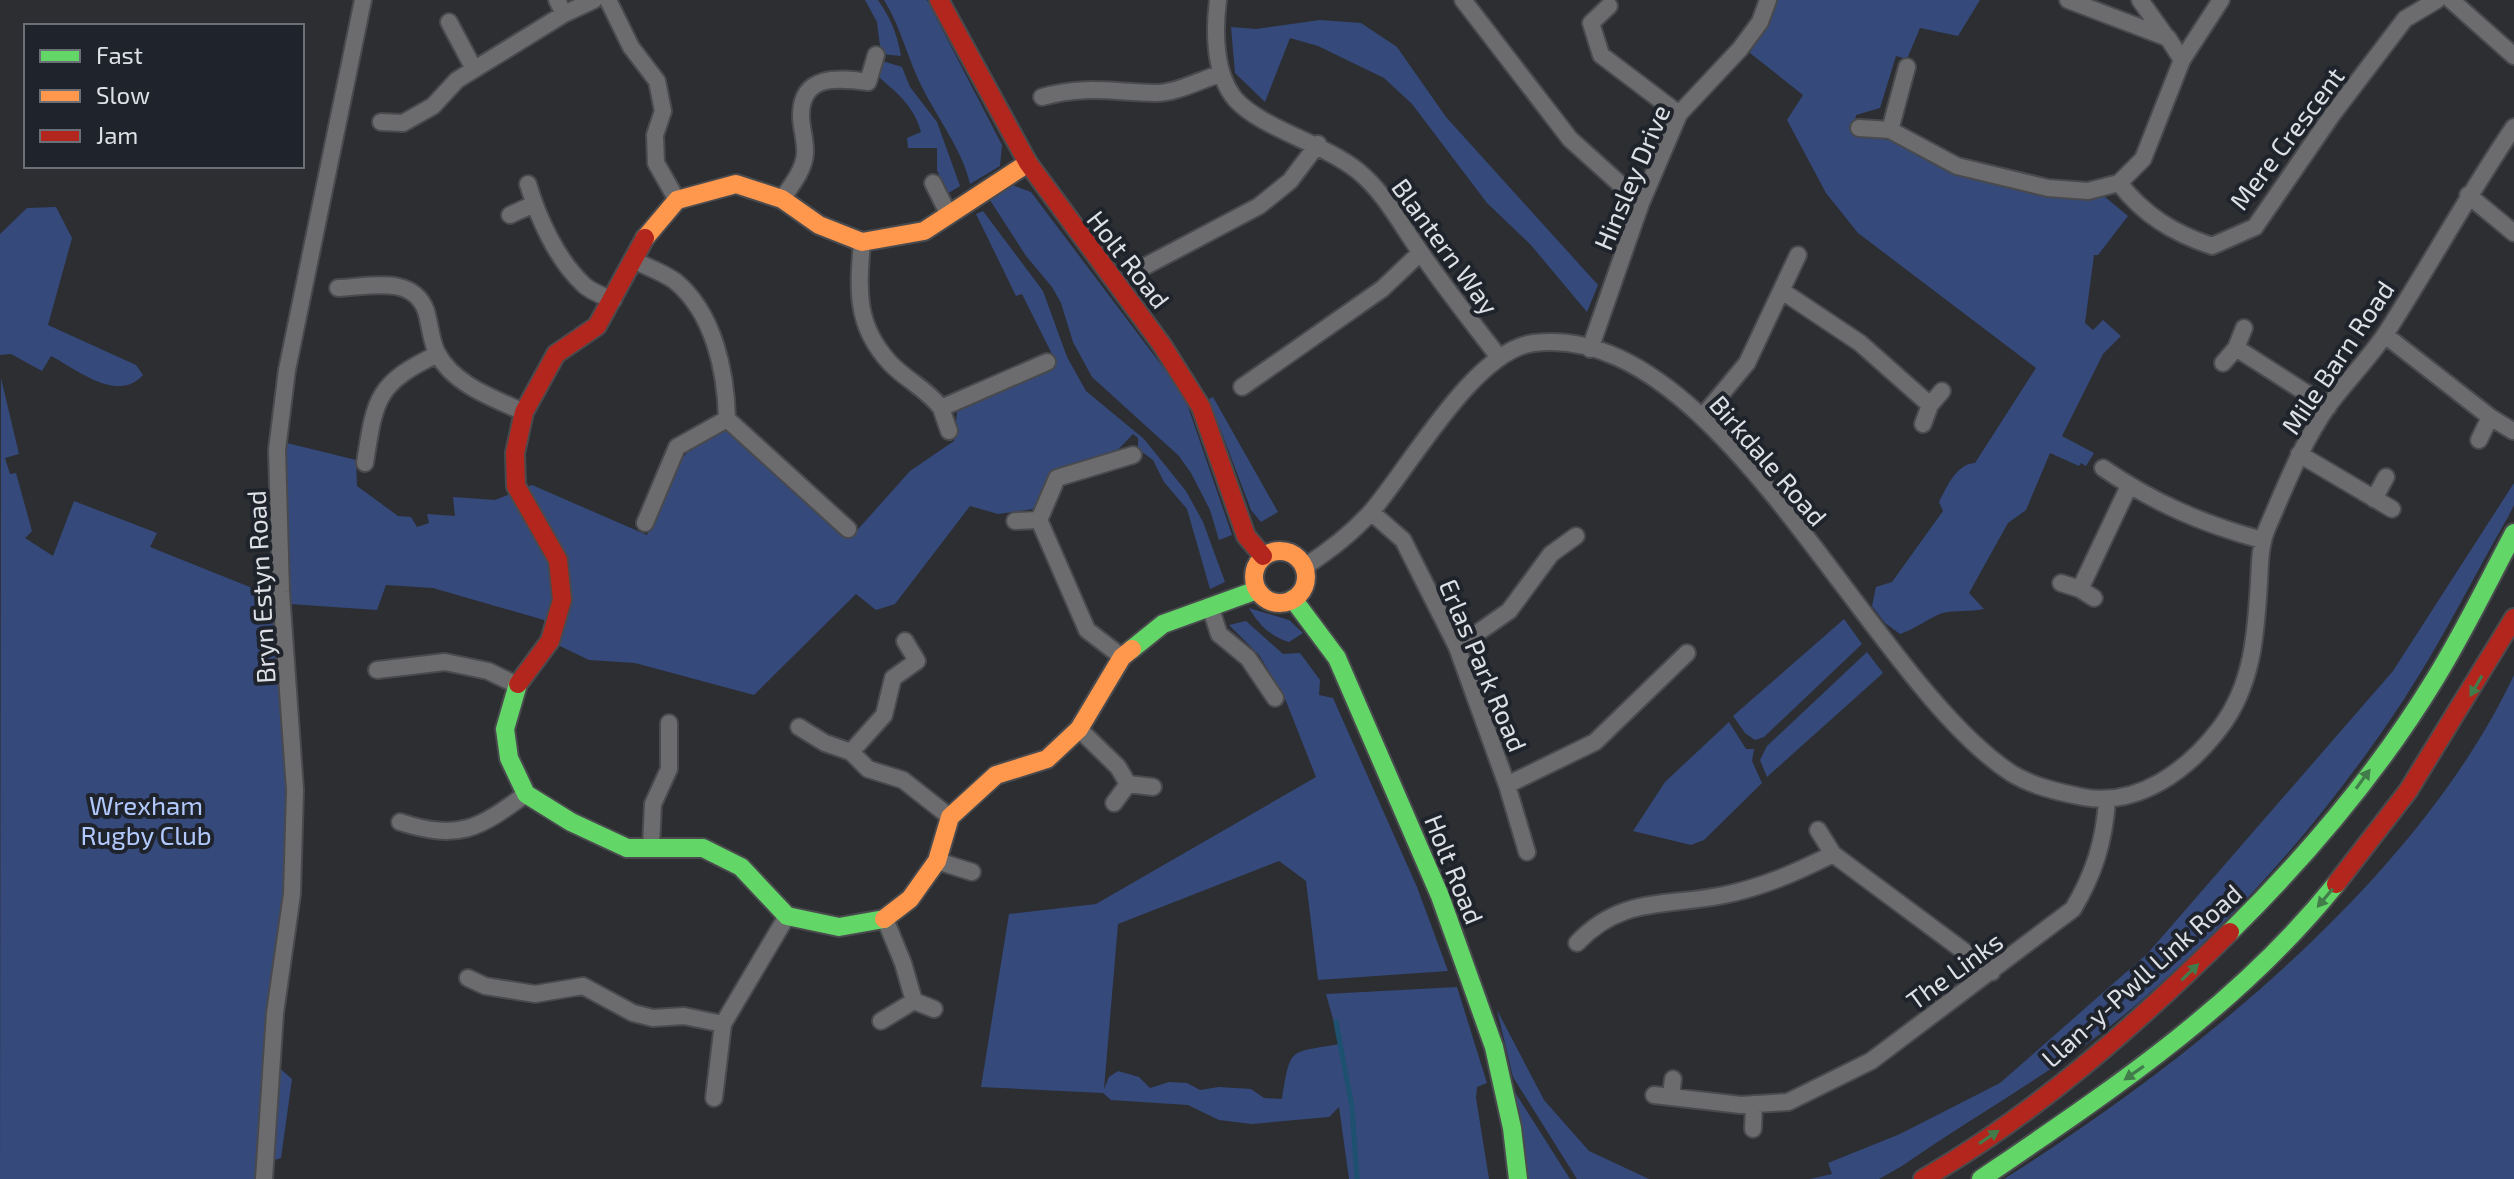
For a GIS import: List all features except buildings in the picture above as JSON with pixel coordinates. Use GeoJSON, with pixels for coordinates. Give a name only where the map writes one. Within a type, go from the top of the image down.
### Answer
{"type":"FeatureCollection","features":[{"type":"Feature","properties":{"kind":"main road","name":"Holt Road"},"geometry":{"type":"LineString","coordinates":[[939,0],[1028,163],[1162,345],[1201,407],[1246,536],[1263,556]]}},
{"type":"Feature","properties":{"kind":"main road"},"geometry":{"type":"LineString","coordinates":[[1028,163],[924,231],[862,242],[819,225],[782,199],[736,184],[677,200],[652,226],[597,326],[556,354],[524,412],[515,453],[516,486],[558,560],[562,600],[559,620],[550,641],[517,685],[505,729],[509,758],[526,794],[571,822],[627,848],[703,848],[741,867],[787,916],[839,927],[885,919],[910,899],[937,861],[950,817],[996,775],[1047,759],[1079,729],[1122,657],[1163,624],[1257,590]]}},
{"type":"Feature","properties":{"kind":"main road","name":"Llan-y-Pwll Link Road"},"geometry":{"type":"LineString","coordinates":[[1923,1179],[2024,1113],[2179,982],[2255,908],[2333,821],[2424,697],[2514,533]]}},
{"type":"Feature","properties":{"kind":"main road"},"geometry":{"type":"LineString","coordinates":[[1286,551],[1304,567],[1303,588],[1293,599],[1277,603],[1257,590],[1253,576],[1263,556],[1286,551]]}},
{"type":"Feature","properties":{"kind":"main road","name":"Holt Road"},"geometry":{"type":"LineString","coordinates":[[1293,599],[1337,658],[1440,896],[1494,1047],[1512,1128],[1518,1179]]}},
{"type":"Feature","properties":{"kind":"main road"},"geometry":{"type":"LineString","coordinates":[[1981,1179],[2182,1039],[2313,913],[2416,780],[2474,690],[2514,618]]}},
{"type":"Feature","properties":{"kind":"street","name":"Bryn Estyn Road"},"geometry":{"type":"LineString","coordinates":[[264,1179],[275,1013],[292,894],[295,790],[281,592],[277,450],[287,370],[363,0]]}},
{"type":"Feature","properties":{"kind":"street"},"geometry":{"type":"LineString","coordinates":[[381,122],[404,128],[433,106],[457,80],[561,7],[594,0]]}},
{"type":"Feature","properties":{"kind":"street"},"geometry":{"type":"LineString","coordinates":[[608,0],[631,47],[657,81],[663,111],[655,135],[656,163],[677,200]]}},
{"type":"Feature","properties":{"kind":"street"},"geometry":{"type":"LineString","coordinates":[[1042,97],[1064,91],[1105,88],[1157,94],[1220,74],[1218,0]]}},
{"type":"Feature","properties":{"kind":"street"},"geometry":{"type":"LineString","coordinates":[[1463,0],[1570,139],[1641,203]]}},
{"type":"Feature","properties":{"kind":"street","name":"Hinsley Drive"},"geometry":{"type":"LineString","coordinates":[[1590,349],[1641,203],[1679,114],[1740,49],[1760,22],[1768,0]]}},
{"type":"Feature","properties":{"kind":"street"},"geometry":{"type":"LineString","coordinates":[[2068,0],[2168,38]]}},
{"type":"Feature","properties":{"kind":"street"},"geometry":{"type":"LineString","coordinates":[[2140,0],[2182,60]]}},
{"type":"Feature","properties":{"kind":"street"},"geometry":{"type":"LineString","coordinates":[[1859,128],[1890,130],[1957,166],[2048,188],[2088,191],[2119,183],[2143,159],[2182,60],[2221,0]]}},
{"type":"Feature","properties":{"kind":"street","name":"Mere Crescent"},"geometry":{"type":"LineString","coordinates":[[2119,183],[2140,209],[2184,237],[2212,246],[2255,227],[2332,115],[2405,19],[2437,0]]}},
{"type":"Feature","properties":{"kind":"street"},"geometry":{"type":"LineString","coordinates":[[2451,0],[2514,56]]}},
{"type":"Feature","properties":{"kind":"street"},"geometry":{"type":"LineString","coordinates":[[1609,6],[1591,23],[1601,55],[1679,114]]}},
{"type":"Feature","properties":{"kind":"street"},"geometry":{"type":"LineString","coordinates":[[449,22],[474,69]]}},
{"type":"Feature","properties":{"kind":"street"},"geometry":{"type":"LineString","coordinates":[[782,199],[805,156],[801,115],[804,99],[817,84],[832,77],[876,86],[876,55]]}},
{"type":"Feature","properties":{"kind":"street"},"geometry":{"type":"LineString","coordinates":[[1890,130],[1907,67]]}},
{"type":"Feature","properties":{"kind":"street","name":"Blantern Way"},"geometry":{"type":"LineString","coordinates":[[1220,74],[1236,100],[1257,116],[1318,144],[1359,171],[1389,204],[1420,253],[1498,356]]}},
{"type":"Feature","properties":{"kind":"street"},"geometry":{"type":"LineString","coordinates":[[1064,91],[1066,110]]}},
{"type":"Feature","properties":{"kind":"street","name":"Mile Barn Road"},"geometry":{"type":"LineString","coordinates":[[1881,637],[1928,696],[1969,740],[2014,775],[2055,792],[2107,801],[2146,792],[2182,766],[2220,728],[2246,684],[2256,629],[2262,540],[2299,454],[2328,407],[2385,335],[2468,195],[2514,127]]}},
{"type":"Feature","properties":{"kind":"street"},"geometry":{"type":"LineString","coordinates":[[1140,269],[1259,206],[1290,181],[1318,144]]}},
{"type":"Feature","properties":{"kind":"street"},"geometry":{"type":"LineString","coordinates":[[933,183],[949,215]]}},
{"type":"Feature","properties":{"kind":"street"},"geometry":{"type":"LineString","coordinates":[[528,184],[534,204],[558,251],[585,286],[613,300]]}},
{"type":"Feature","properties":{"kind":"street"},"geometry":{"type":"LineString","coordinates":[[2468,195],[2514,233]]}},
{"type":"Feature","properties":{"kind":"street"},"geometry":{"type":"LineString","coordinates":[[510,215],[534,204]]}},
{"type":"Feature","properties":{"kind":"street"},"geometry":{"type":"LineString","coordinates":[[862,242],[858,287],[863,323],[890,363],[932,395],[941,408],[949,431]]}},
{"type":"Feature","properties":{"kind":"street"},"geometry":{"type":"LineString","coordinates":[[1242,387],[1262,383],[1382,289],[1420,253]]}},
{"type":"Feature","properties":{"kind":"street"},"geometry":{"type":"LineString","coordinates":[[1703,416],[1747,363],[1798,255]]}},
{"type":"Feature","properties":{"kind":"street"},"geometry":{"type":"LineString","coordinates":[[635,261],[674,280],[697,305],[712,337],[726,385],[727,419],[848,529]]}},
{"type":"Feature","properties":{"kind":"street"},"geometry":{"type":"LineString","coordinates":[[338,288],[364,294],[396,284],[413,292],[424,307],[438,354],[470,388],[524,412]]}},
{"type":"Feature","properties":{"kind":"street"},"geometry":{"type":"LineString","coordinates":[[1782,291],[1860,343],[1930,405]]}},
{"type":"Feature","properties":{"kind":"street"},"geometry":{"type":"LineString","coordinates":[[2223,363],[2236,348],[2244,328]]}},
{"type":"Feature","properties":{"kind":"street"},"geometry":{"type":"LineString","coordinates":[[2385,335],[2490,417],[2513,431]]}},
{"type":"Feature","properties":{"kind":"street","name":"Birkdale Road"},"geometry":{"type":"LineString","coordinates":[[1304,567],[1335,547],[1371,512],[1475,377],[1498,356],[1530,343],[1590,349],[1628,364],[1664,385],[1703,416],[1780,502],[1881,637]]}},
{"type":"Feature","properties":{"kind":"street"},"geometry":{"type":"LineString","coordinates":[[2236,348],[2328,407]]}},
{"type":"Feature","properties":{"kind":"street"},"geometry":{"type":"LineString","coordinates":[[365,463],[361,433],[378,397],[388,383],[438,354]]}},
{"type":"Feature","properties":{"kind":"street"},"geometry":{"type":"LineString","coordinates":[[941,408],[1047,362]]}},
{"type":"Feature","properties":{"kind":"street"},"geometry":{"type":"LineString","coordinates":[[1923,424],[1930,405],[1942,391]]}},
{"type":"Feature","properties":{"kind":"street"},"geometry":{"type":"LineString","coordinates":[[2479,440],[2490,417]]}},
{"type":"Feature","properties":{"kind":"street"},"geometry":{"type":"LineString","coordinates":[[645,523],[677,447],[727,419]]}},
{"type":"Feature","properties":{"kind":"street"},"geometry":{"type":"LineString","coordinates":[[2299,454],[2392,509]]}},
{"type":"Feature","properties":{"kind":"street"},"geometry":{"type":"LineString","coordinates":[[1122,657],[1087,630],[1039,520],[1057,478],[1133,455]]}},
{"type":"Feature","properties":{"kind":"street"},"geometry":{"type":"LineString","coordinates":[[2103,468],[2129,486],[2204,525],[2262,540]]}},
{"type":"Feature","properties":{"kind":"street"},"geometry":{"type":"LineString","coordinates":[[2374,499],[2386,477]]}},
{"type":"Feature","properties":{"kind":"street"},"geometry":{"type":"LineString","coordinates":[[2061,583],[2087,593],[2129,486]]}},
{"type":"Feature","properties":{"kind":"street","name":"Erlas Park Road"},"geometry":{"type":"LineString","coordinates":[[1371,512],[1403,540],[1457,647],[1507,785],[1527,852]]}},
{"type":"Feature","properties":{"kind":"street"},"geometry":{"type":"LineString","coordinates":[[1015,521],[1039,520]]}},
{"type":"Feature","properties":{"kind":"street"},"geometry":{"type":"LineString","coordinates":[[1457,647],[1509,611],[1551,554],[1576,536]]}},
{"type":"Feature","properties":{"kind":"street"},"geometry":{"type":"LineString","coordinates":[[1211,609],[1219,634],[1248,658],[1275,698]]}},
{"type":"Feature","properties":{"kind":"street"},"geometry":{"type":"LineString","coordinates":[[905,641],[917,661]]}},
{"type":"Feature","properties":{"kind":"street"},"geometry":{"type":"LineString","coordinates":[[1507,785],[1595,742],[1687,653]]}},
{"type":"Feature","properties":{"kind":"street"},"geometry":{"type":"LineString","coordinates":[[851,752],[884,715],[893,678],[917,661],[934,655]]}},
{"type":"Feature","properties":{"kind":"street"},"geometry":{"type":"LineString","coordinates":[[377,670],[445,662],[488,671],[517,685]]}},
{"type":"Feature","properties":{"kind":"street"},"geometry":{"type":"LineString","coordinates":[[651,847],[653,804],[669,769],[669,723]]}},
{"type":"Feature","properties":{"kind":"street"},"geometry":{"type":"LineString","coordinates":[[799,727],[825,743],[851,752],[868,769],[903,780],[950,817]]}},
{"type":"Feature","properties":{"kind":"street"},"geometry":{"type":"LineString","coordinates":[[1079,729],[1118,767],[1128,784]]}},
{"type":"Feature","properties":{"kind":"street"},"geometry":{"type":"LineString","coordinates":[[1128,784],[1153,787]]}},
{"type":"Feature","properties":{"kind":"street"},"geometry":{"type":"LineString","coordinates":[[1114,803],[1128,784]]}},
{"type":"Feature","properties":{"kind":"street"},"geometry":{"type":"LineString","coordinates":[[400,822],[435,833],[463,830],[492,819],[526,794]]}},
{"type":"Feature","properties":{"kind":"street","name":"The Links"},"geometry":{"type":"LineString","coordinates":[[1666,1090],[1754,1104],[1788,1102],[1871,1061],[2073,909],[2090,881],[2104,840],[2107,801]]}},
{"type":"Feature","properties":{"kind":"street"},"geometry":{"type":"LineString","coordinates":[[1818,830],[1833,854],[1992,972]]}},
{"type":"Feature","properties":{"kind":"street"},"geometry":{"type":"LineString","coordinates":[[1577,943],[1594,925],[1624,910],[1652,903],[1690,902],[1778,881],[1833,854]]}},
{"type":"Feature","properties":{"kind":"street"},"geometry":{"type":"LineString","coordinates":[[937,861],[972,872]]}},
{"type":"Feature","properties":{"kind":"street"},"geometry":{"type":"LineString","coordinates":[[714,1098],[723,1024],[787,916]]}},
{"type":"Feature","properties":{"kind":"street"},"geometry":{"type":"LineString","coordinates":[[885,919],[914,1001],[934,1009]]}},
{"type":"Feature","properties":{"kind":"street"},"geometry":{"type":"LineString","coordinates":[[468,978],[485,986],[535,994],[583,986],[633,1013],[653,1018],[684,1016],[723,1024]]}},
{"type":"Feature","properties":{"kind":"street"},"geometry":{"type":"LineString","coordinates":[[881,1021],[914,1001]]}},
{"type":"Feature","properties":{"kind":"street"},"geometry":{"type":"LineString","coordinates":[[1753,1129],[1754,1104]]}},
{"type":"Feature","properties":{"kind":"green space"},"geometry":{"type":"Polygon","coordinates":[[[865,0],[878,0],[883,7],[901,56],[881,54],[877,22],[865,0]]]}},
{"type":"Feature","properties":{"kind":"green space"},"geometry":{"type":"Polygon","coordinates":[[[884,0],[927,0],[1002,145],[1000,166],[970,184],[950,136],[918,80],[896,22],[884,0]]]}},
{"type":"Feature","properties":{"kind":"green space"},"geometry":{"type":"Polygon","coordinates":[[[1778,0],[1980,0],[1958,36],[1920,28],[1907,59],[1896,56],[1880,108],[1856,115],[1853,133],[1889,140],[1937,166],[1975,177],[2076,199],[2105,197],[2128,216],[2098,255],[2094,255],[2085,323],[2093,330],[2103,320],[2121,336],[2103,354],[2062,436],[2094,453],[2086,466],[2081,463],[2079,466],[2050,453],[2026,510],[2008,523],[1969,593],[1984,609],[1943,613],[1900,634],[1885,623],[1872,606],[1876,587],[1892,582],[1943,511],[1939,502],[1953,477],[1962,467],[1975,463],[2036,368],[1858,233],[1826,193],[1787,120],[1803,95],[1750,53],[1778,0]]]}},
{"type":"Feature","properties":{"kind":"green space"},"geometry":{"type":"Polygon","coordinates":[[[1320,20],[1361,23],[1397,47],[1446,117],[1598,285],[1587,312],[1530,244],[1487,203],[1412,104],[1384,78],[1318,46],[1290,38],[1265,102],[1235,73],[1231,27],[1256,29],[1320,20]]]}},
{"type":"Feature","properties":{"kind":"green space"},"geometry":{"type":"Polygon","coordinates":[[[879,60],[902,67],[910,87],[937,122],[960,186],[947,194],[937,170],[937,148],[908,148],[907,138],[921,132],[910,108],[879,77],[879,60]]]}},
{"type":"Feature","properties":{"kind":"green space"},"geometry":{"type":"Polygon","coordinates":[[[1012,185],[1031,192],[1184,395],[1232,535],[1219,540],[1210,510],[1179,456],[1092,377],[1073,342],[1061,303],[1052,287],[1026,256],[988,197],[1012,185]]]}},
{"type":"Feature","properties":{"kind":"green space"},"geometry":{"type":"Polygon","coordinates":[[[56,207],[72,238],[48,325],[136,365],[143,375],[133,383],[122,386],[98,382],[51,356],[42,371],[11,354],[0,355],[0,234],[27,208],[56,207]]]}},
{"type":"Feature","properties":{"kind":"green space"},"geometry":{"type":"Polygon","coordinates":[[[983,211],[1043,291],[1067,357],[1086,391],[1144,439],[1186,491],[1203,522],[1225,582],[1210,589],[1187,509],[1164,482],[1153,460],[1138,449],[1138,438],[1133,434],[1113,455],[1048,483],[1033,509],[998,514],[970,506],[895,604],[876,610],[856,594],[754,695],[635,663],[589,660],[560,646],[544,620],[433,588],[386,585],[377,610],[290,604],[285,532],[287,443],[356,460],[357,486],[398,516],[411,517],[417,527],[429,523],[427,514],[455,516],[453,497],[495,500],[532,485],[647,535],[666,486],[682,459],[693,447],[724,428],[852,536],[910,471],[954,441],[957,412],[1052,368],[1055,360],[1022,294],[1016,296],[976,214],[983,211]]]}},
{"type":"Feature","properties":{"kind":"green space","name":"Wrexham Rugby Club"},"geometry":{"type":"Polygon","coordinates":[[[1,378],[19,454],[5,458],[10,474],[16,473],[32,531],[25,538],[53,556],[74,501],[157,533],[150,547],[272,596],[278,662],[287,663],[295,790],[264,1179],[0,1179],[1,378]]]}},
{"type":"Feature","properties":{"kind":"green space"},"geometry":{"type":"Polygon","coordinates":[[[1213,397],[1278,512],[1261,522],[1251,510],[1209,399],[1213,397]]]}},
{"type":"Feature","properties":{"kind":"green space"},"geometry":{"type":"Polygon","coordinates":[[[2514,483],[2514,505],[2508,517],[2406,696],[2315,820],[2211,935],[2136,1005],[2080,1049],[1902,1166],[1879,1179],[1810,1179],[1832,1174],[1828,1163],[1900,1134],[2000,1083],[2148,953],[2393,671],[2514,483]]]}},
{"type":"Feature","properties":{"kind":"green space"},"geometry":{"type":"Polygon","coordinates":[[[1249,608],[1289,620],[1303,633],[1289,642],[1282,640],[1266,629],[1249,608]]]}},
{"type":"Feature","properties":{"kind":"green space"},"geometry":{"type":"Polygon","coordinates":[[[1844,619],[1862,644],[1764,737],[1755,740],[1745,733],[1733,716],[1844,619]]]}},
{"type":"Feature","properties":{"kind":"green space"},"geometry":{"type":"Polygon","coordinates":[[[1246,621],[1283,654],[1300,653],[1320,680],[1319,695],[1333,698],[1417,887],[1448,971],[1318,980],[1306,881],[1279,861],[1118,924],[1104,1089],[1109,1077],[1118,1071],[1139,1077],[1150,1088],[1169,1082],[1187,1083],[1200,1090],[1219,1087],[1251,1089],[1264,1098],[1282,1099],[1288,1069],[1295,1055],[1301,1051],[1340,1044],[1326,994],[1457,987],[1487,1083],[1477,1087],[1476,1098],[1489,1179],[1349,1179],[1339,1107],[1329,1117],[1252,1124],[1219,1120],[1188,1105],[1111,1100],[1103,1093],[981,1087],[1009,914],[1096,904],[1316,777],[1284,696],[1259,655],[1229,625],[1246,621]]]}},
{"type":"Feature","properties":{"kind":"green space"},"geometry":{"type":"Polygon","coordinates":[[[1867,652],[1883,673],[1767,777],[1760,760],[1767,746],[1867,652]]]}},
{"type":"Feature","properties":{"kind":"green space"},"geometry":{"type":"Polygon","coordinates":[[[2514,675],[2514,1179],[2004,1179],[2149,1079],[2294,959],[2360,893],[2421,823],[2472,750],[2514,675]]]}},
{"type":"Feature","properties":{"kind":"green space"},"geometry":{"type":"Polygon","coordinates":[[[1729,722],[1746,749],[1754,749],[1752,761],[1762,783],[1704,840],[1691,845],[1633,831],[1665,782],[1729,722]]]}},
{"type":"Feature","properties":{"kind":"green space"},"geometry":{"type":"Polygon","coordinates":[[[1497,1010],[1544,1100],[1589,1151],[1649,1179],[1577,1179],[1513,1077],[1497,1010]]]}},
{"type":"Feature","properties":{"kind":"green space"},"geometry":{"type":"Polygon","coordinates":[[[276,1065],[292,1079],[281,1158],[268,1162],[276,1065]]]}},
{"type":"Feature","properties":{"kind":"green space"},"geometry":{"type":"Polygon","coordinates":[[[1511,1086],[1570,1179],[1526,1179],[1511,1086]]]}},
{"type":"Feature","properties":{"kind":"waterway"},"geometry":{"type":"LineString","coordinates":[[1336,1022],[1352,1107],[1357,1179]]}},
{"type":"Feature","properties":{"kind":"traffic: fast"},"geometry":{"type":"LineString","coordinates":[[2230,932],[2314,843],[2390,747],[2446,661],[2514,533]]}},
{"type":"Feature","properties":{"kind":"traffic: fast"},"geometry":{"type":"LineString","coordinates":[[1132,649],[1163,624],[1257,590]]}},
{"type":"Feature","properties":{"kind":"traffic: fast"},"geometry":{"type":"LineString","coordinates":[[1293,599],[1337,658],[1440,896],[1494,1047],[1512,1128],[1518,1179]]}},
{"type":"Feature","properties":{"kind":"traffic: fast"},"geometry":{"type":"LineString","coordinates":[[518,684],[505,729],[509,758],[526,794],[571,822],[627,848],[703,848],[741,867],[787,916],[839,927],[884,919]]}},
{"type":"Feature","properties":{"kind":"traffic: fast"},"geometry":{"type":"LineString","coordinates":[[1981,1179],[2170,1045],[2257,970],[2336,884]]}},
{"type":"Feature","properties":{"kind":"traffic: slow"},"geometry":{"type":"LineString","coordinates":[[645,238],[677,200],[736,184],[782,199],[819,225],[862,242],[924,231],[1028,163]]}},
{"type":"Feature","properties":{"kind":"traffic: slow"},"geometry":{"type":"LineString","coordinates":[[1280,551],[1298,559],[1306,577],[1298,595],[1280,603],[1262,595],[1254,577],[1262,559],[1280,551]]}},
{"type":"Feature","properties":{"kind":"traffic: slow"},"geometry":{"type":"LineString","coordinates":[[884,919],[910,899],[937,861],[950,817],[996,775],[1047,759],[1079,729],[1122,657],[1132,649]]}},
{"type":"Feature","properties":{"kind":"traffic: jam"},"geometry":{"type":"LineString","coordinates":[[939,0],[1028,163],[1162,345],[1201,407],[1246,536],[1263,556]]}},
{"type":"Feature","properties":{"kind":"traffic: jam"},"geometry":{"type":"LineString","coordinates":[[518,684],[550,641],[562,600],[558,560],[516,486],[515,453],[524,412],[556,354],[597,326],[645,238]]}},
{"type":"Feature","properties":{"kind":"traffic: jam"},"geometry":{"type":"LineString","coordinates":[[2336,884],[2408,791],[2514,618]]}},
{"type":"Feature","properties":{"kind":"traffic: jam"},"geometry":{"type":"LineString","coordinates":[[1923,1179],[2006,1126],[2046,1096],[2122,1033],[2230,932]]}}]}
